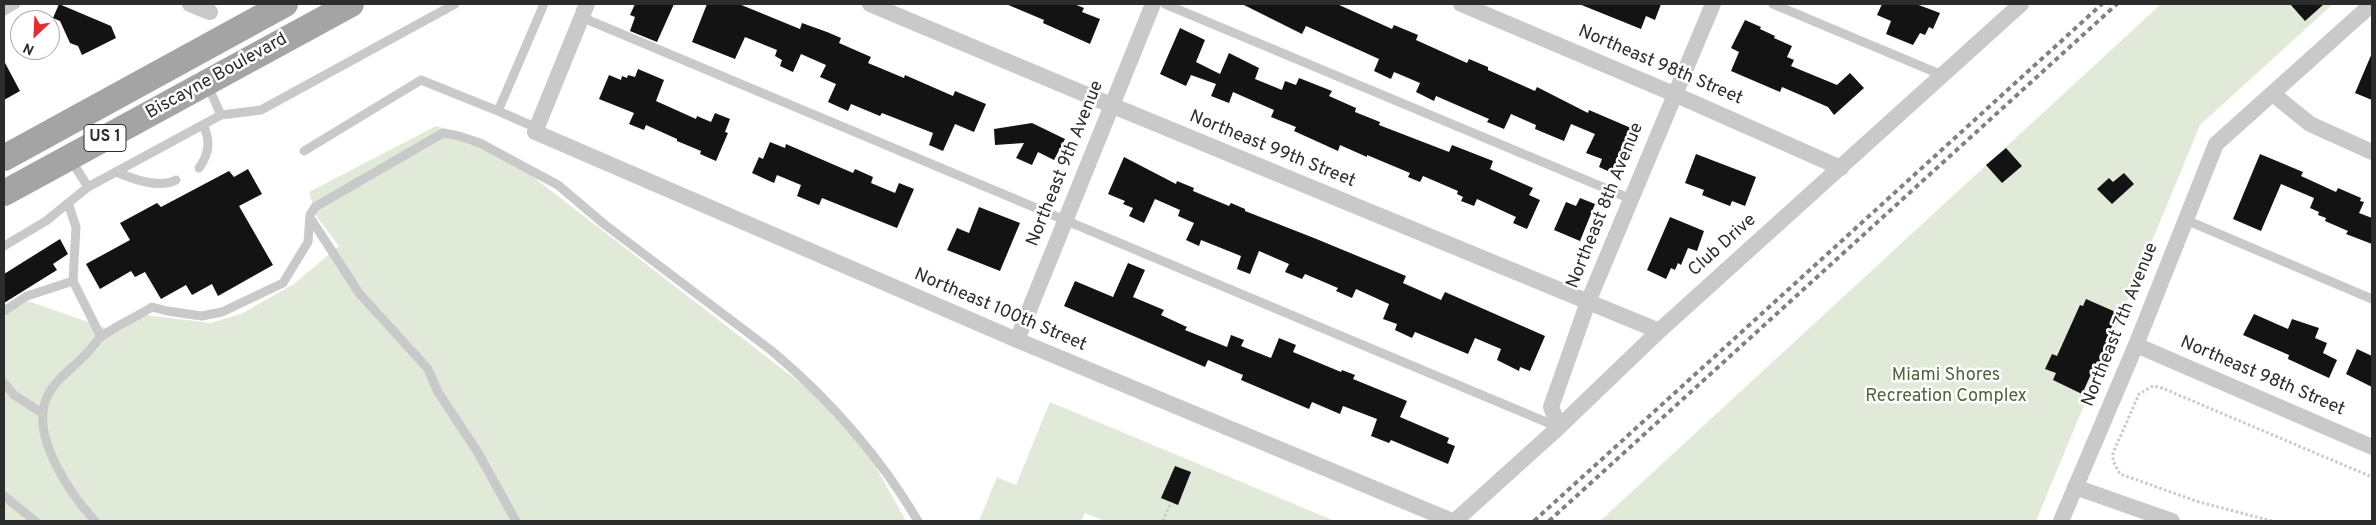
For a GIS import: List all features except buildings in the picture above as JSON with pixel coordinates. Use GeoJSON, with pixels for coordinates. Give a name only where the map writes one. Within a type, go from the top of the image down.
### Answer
{"type":"FeatureCollection","features":[{"type":"Feature","properties":{"kind":"main road","name":"Biscayne Boulevard"},"geometry":{"type":"LineString","coordinates":[[4,158],[285,4]]}},
{"type":"Feature","properties":{"kind":"main road","name":"Biscayne Boulevard"},"geometry":{"type":"LineString","coordinates":[[4,193],[351,4]]}},
{"type":"Feature","properties":{"kind":"main road"},"geometry":{"type":"LineString","coordinates":[[190,55],[207,82]]}},
{"type":"Feature","properties":{"kind":"street"},"geometry":{"type":"LineString","coordinates":[[190,4],[210,12]]}},
{"type":"Feature","properties":{"kind":"street","name":"Northeast 99th Street"},"geometry":{"type":"LineString","coordinates":[[870,4],[1659,331]]}},
{"type":"Feature","properties":{"kind":"street","name":"Northeast 9th Avenue"},"geometry":{"type":"LineString","coordinates":[[1017,340],[1153,4]]}},
{"type":"Feature","properties":{"kind":"street","name":"Northeast 98th Street"},"geometry":{"type":"LineString","coordinates":[[1461,4],[1674,94],[1841,168]]}},
{"type":"Feature","properties":{"kind":"street","name":"Northeast 8th Avenue"},"geometry":{"type":"LineString","coordinates":[[1559,428],[1551,406],[1588,302],[1713,4]]}},
{"type":"Feature","properties":{"kind":"street","name":"Club Drive"},"geometry":{"type":"LineString","coordinates":[[1454,521],[1559,428],[1659,331],[2021,4]]}},
{"type":"Feature","properties":{"kind":"street"},"geometry":{"type":"LineString","coordinates":[[2372,4],[2273,94],[2310,124],[2372,152]]}},
{"type":"Feature","properties":{"kind":"street"},"geometry":{"type":"LineString","coordinates":[[536,130],[584,11]]}},
{"type":"Feature","properties":{"kind":"street","name":"Northeast 7th Avenue"},"geometry":{"type":"LineString","coordinates":[[2060,521],[2136,345],[2216,144],[2273,94]]}},
{"type":"Feature","properties":{"kind":"street","name":"Northeast 100th Street"},"geometry":{"type":"LineString","coordinates":[[536,130],[1017,340],[1454,521]]}},
{"type":"Feature","properties":{"kind":"street","name":"Northeast 98th Street"},"geometry":{"type":"LineString","coordinates":[[2136,345],[2372,447]]}},
{"type":"Feature","properties":{"kind":"street"},"geometry":{"type":"LineString","coordinates":[[2074,487],[2172,521]]}},
{"type":"Feature","properties":{"kind":"lane"},"geometry":{"type":"LineString","coordinates":[[4,11],[16,4]]}},
{"type":"Feature","properties":{"kind":"lane"},"geometry":{"type":"LineString","coordinates":[[4,246],[46,221],[88,187],[202,125],[221,115],[261,110],[455,4]]}},
{"type":"Feature","properties":{"kind":"lane"},"geometry":{"type":"LineString","coordinates":[[498,111],[544,4]]}},
{"type":"Feature","properties":{"kind":"lane"},"geometry":{"type":"LineString","coordinates":[[1165,4],[1631,199]]}},
{"type":"Feature","properties":{"kind":"lane"},"geometry":{"type":"LineString","coordinates":[[1773,4],[1942,75]]}},
{"type":"Feature","properties":{"kind":"lane"},"geometry":{"type":"LineString","coordinates":[[584,11],[1065,220],[1559,428]]}},
{"type":"Feature","properties":{"kind":"lane"},"geometry":{"type":"LineString","coordinates":[[304,152],[421,80],[498,111],[536,130]]}},
{"type":"Feature","properties":{"kind":"lane"},"geometry":{"type":"LineString","coordinates":[[207,82],[221,115]]}},
{"type":"Feature","properties":{"kind":"lane"},"geometry":{"type":"LineString","coordinates":[[198,168],[205,159],[209,146],[202,125]]}},
{"type":"Feature","properties":{"kind":"lane"},"geometry":{"type":"LineString","coordinates":[[95,521],[71,492],[56,464],[47,440],[42,413],[46,398],[53,387],[101,337],[152,307],[167,312],[202,316],[222,312],[283,283],[308,242],[312,211],[320,204],[363,181],[430,139],[443,133],[480,143],[558,185],[604,224],[793,369],[858,437],[887,473],[918,521]]}},
{"type":"Feature","properties":{"kind":"lane"},"geometry":{"type":"LineString","coordinates":[[69,157],[88,187]]}},
{"type":"Feature","properties":{"kind":"lane"},"geometry":{"type":"LineString","coordinates":[[116,172],[134,179],[161,183],[176,180]]}},
{"type":"Feature","properties":{"kind":"lane"},"geometry":{"type":"LineString","coordinates":[[68,203],[76,227],[73,281],[101,337]]}},
{"type":"Feature","properties":{"kind":"lane"},"geometry":{"type":"LineString","coordinates":[[311,219],[360,293],[428,369],[438,392],[477,451],[516,521]]}},
{"type":"Feature","properties":{"kind":"lane"},"geometry":{"type":"LineString","coordinates":[[2186,220],[2372,299]]}},
{"type":"Feature","properties":{"kind":"lane"},"geometry":{"type":"LineString","coordinates":[[4,311],[27,296],[73,281]]}},
{"type":"Feature","properties":{"kind":"lane"},"geometry":{"type":"LineString","coordinates":[[4,383],[14,395],[42,413]]}},
{"type":"Feature","properties":{"kind":"lane"},"geometry":{"type":"LineString","coordinates":[[4,496],[35,521]]}},
{"type":"Feature","properties":{"kind":"path"},"geometry":{"type":"LineString","coordinates":[[2272,521],[2199,502],[2120,474],[2113,461],[2114,453],[2139,394],[2153,386],[2162,388],[2372,477]]}},
{"type":"Feature","properties":{"kind":"path"},"geometry":{"type":"LineString","coordinates":[[1163,521],[1171,502]]}},
{"type":"Feature","properties":{"kind":"green space","name":"Miami Shores Recreation Complex"},"geometry":{"type":"Polygon","coordinates":[[[2161,4],[2333,4],[2200,125],[2036,521],[1600,521],[2161,4]]]}},
{"type":"Feature","properties":{"kind":"green space"},"geometry":{"type":"Polygon","coordinates":[[[436,126],[489,143],[851,422],[906,521],[4,521],[4,316],[28,301],[117,332],[146,315],[210,323],[241,314],[294,284],[339,246],[317,217],[309,192],[436,126]]]}},
{"type":"Feature","properties":{"kind":"green space"},"geometry":{"type":"Polygon","coordinates":[[[1050,402],[1335,521],[1105,521],[1085,513],[1081,521],[979,521],[997,477],[1016,485],[1050,402]]]}},
{"type":"Feature","properties":{"kind":"railway"},"geometry":{"type":"LineString","coordinates":[[1534,521],[2102,4]]}},
{"type":"Feature","properties":{"kind":"railway"},"geometry":{"type":"LineString","coordinates":[[1549,521],[2117,4]]}}]}
